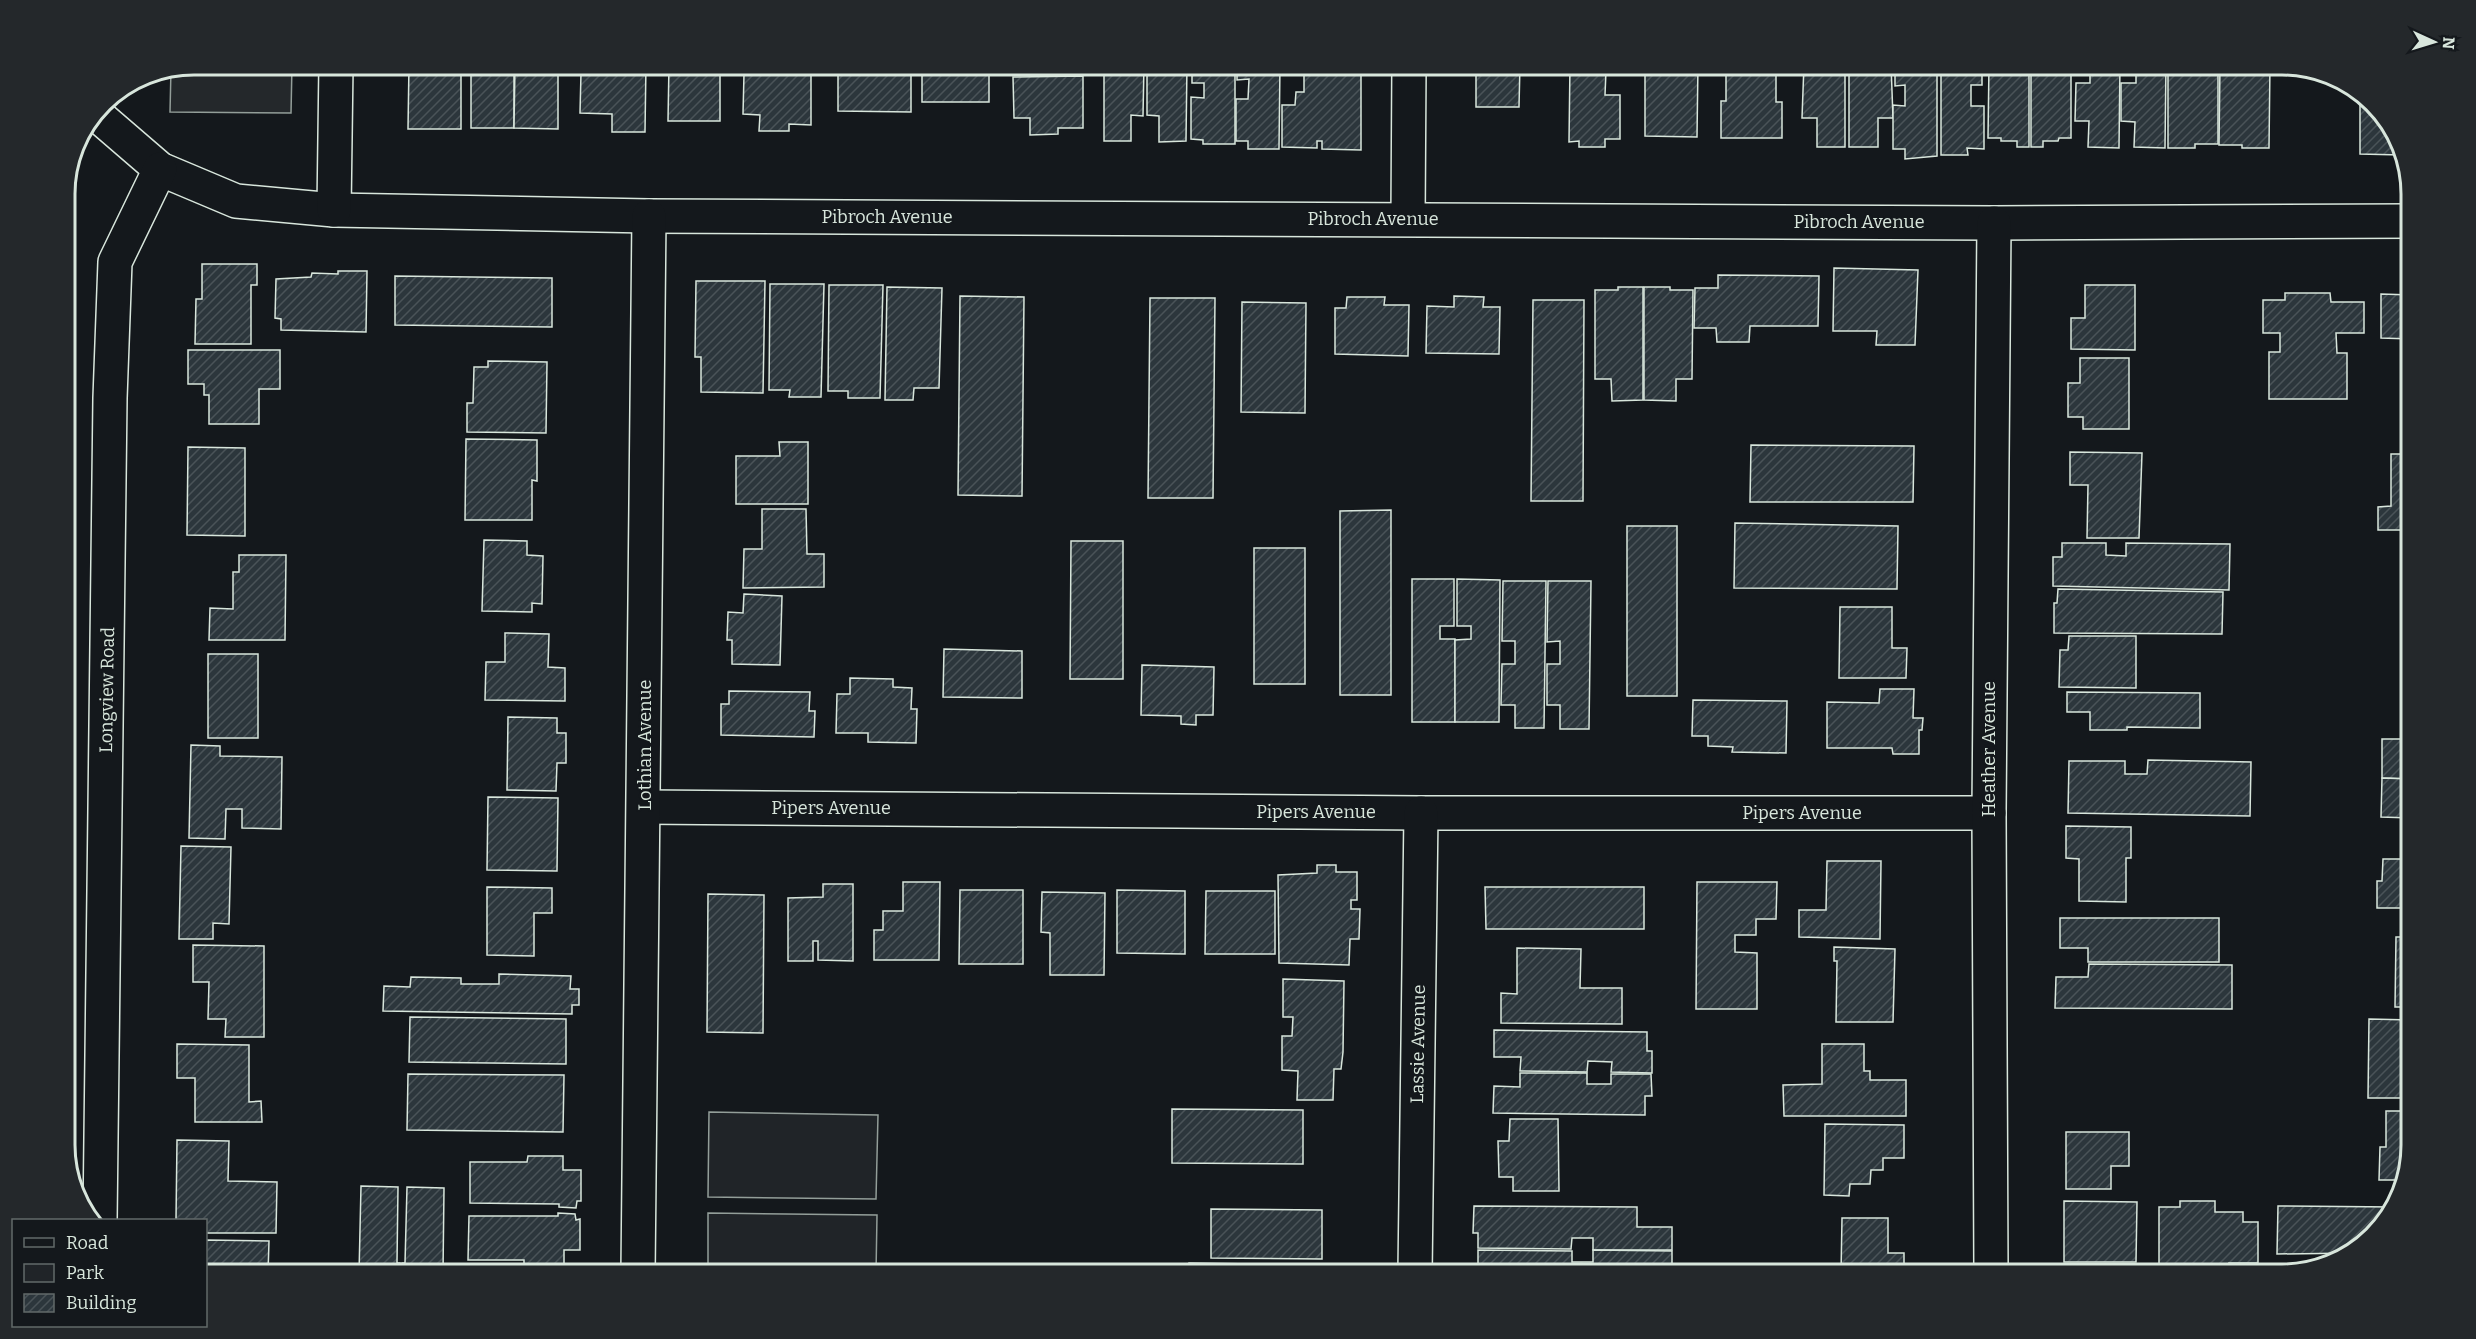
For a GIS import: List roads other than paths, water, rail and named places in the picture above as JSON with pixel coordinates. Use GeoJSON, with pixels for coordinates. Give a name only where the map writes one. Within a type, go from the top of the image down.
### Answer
{"type":"FeatureCollection","features":[{"type":"Feature","properties":{"kind":"street"},"geometry":{"type":"LineString","coordinates":[[334,210],[336,75]]}},
{"type":"Feature","properties":{"kind":"street"},"geometry":{"type":"LineString","coordinates":[[1408,219],[1409,75]]}},
{"type":"Feature","properties":{"kind":"street","name":"Pibroch Avenue"},"geometry":{"type":"LineString","coordinates":[[102,119],[160,169],[236,201],[334,210],[649,216],[1994,223],[2401,220]]}},
{"type":"Feature","properties":{"kind":"street","name":"Longview Road"},"geometry":{"type":"LineString","coordinates":[[100,1217],[110,434],[115,262],[160,169]]}},
{"type":"Feature","properties":{"kind":"street","name":"Lothian Avenue"},"geometry":{"type":"LineString","coordinates":[[638,1264],[649,216]]}},
{"type":"Feature","properties":{"kind":"street","name":"Heather Avenue"},"geometry":{"type":"LineString","coordinates":[[1991,1264],[1989,813],[1994,223]]}},
{"type":"Feature","properties":{"kind":"street","name":"Pipers Avenue"},"geometry":{"type":"LineString","coordinates":[[644,807],[1420,813],[1989,813]]}},
{"type":"Feature","properties":{"kind":"street","name":"Lassie Avenue"},"geometry":{"type":"LineString","coordinates":[[1414,1264],[1420,813]]}}]}
